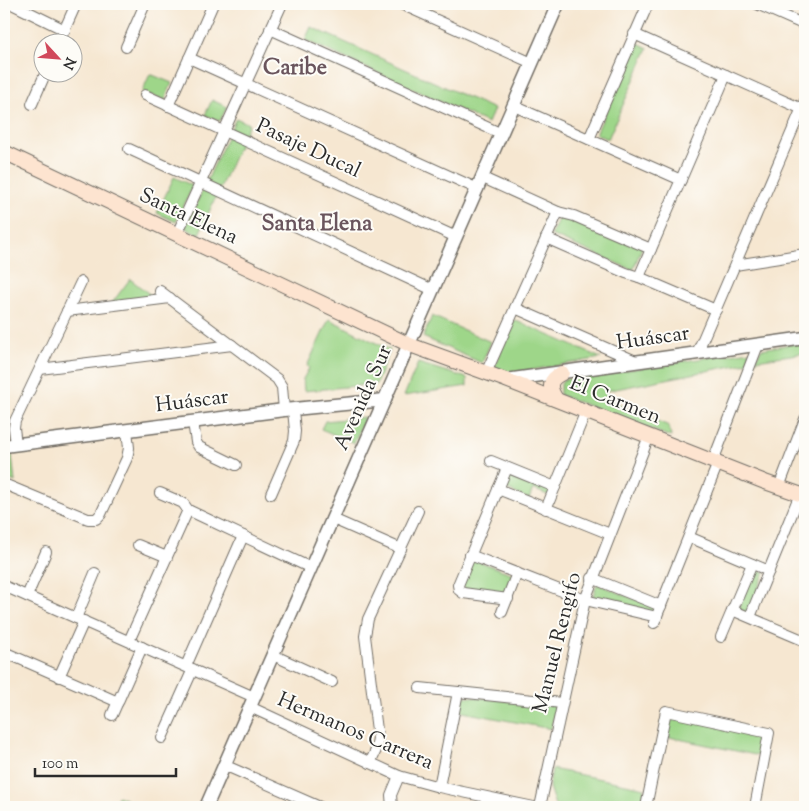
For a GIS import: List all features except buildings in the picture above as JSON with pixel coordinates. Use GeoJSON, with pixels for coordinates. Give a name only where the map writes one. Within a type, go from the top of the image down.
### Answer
{"type":"FeatureCollection","features":[{"type":"Feature","properties":{"kind":"main road","name":"Santa Elena"},"geometry":{"type":"LineString","coordinates":[[4,152],[410,345]]}},
{"type":"Feature","properties":{"kind":"main road","name":"El Carmen"},"geometry":{"type":"LineString","coordinates":[[410,345],[556,399],[778,487],[803,495]]}},
{"type":"Feature","properties":{"kind":"main road"},"geometry":{"type":"LineString","coordinates":[[556,399],[552,393],[551,385],[554,377],[562,373]]}},
{"type":"Feature","properties":{"kind":"street"},"geometry":{"type":"LineString","coordinates":[[12,4],[65,30],[76,4]]}},
{"type":"Feature","properties":{"kind":"street"},"geometry":{"type":"LineString","coordinates":[[126,47],[145,4]]}},
{"type":"Feature","properties":{"kind":"street"},"geometry":{"type":"LineString","coordinates":[[168,106],[213,4]]}},
{"type":"Feature","properties":{"kind":"street"},"geometry":{"type":"LineString","coordinates":[[178,234],[282,4]]}},
{"type":"Feature","properties":{"kind":"street"},"geometry":{"type":"LineString","coordinates":[[401,4],[532,63]]}},
{"type":"Feature","properties":{"kind":"street","name":"Avenida Sur"},"geometry":{"type":"LineString","coordinates":[[206,807],[558,4]]}},
{"type":"Feature","properties":{"kind":"street"},"geometry":{"type":"LineString","coordinates":[[589,139],[648,4]]}},
{"type":"Feature","properties":{"kind":"street"},"geometry":{"type":"LineString","coordinates":[[757,4],[805,25]]}},
{"type":"Feature","properties":{"kind":"street"},"geometry":{"type":"LineString","coordinates":[[270,30],[502,134]]}},
{"type":"Feature","properties":{"kind":"street"},"geometry":{"type":"LineString","coordinates":[[634,34],[726,75],[804,105],[697,353]]}},
{"type":"Feature","properties":{"kind":"street"},"geometry":{"type":"LineString","coordinates":[[189,58],[480,184],[574,216],[651,249]]}},
{"type":"Feature","properties":{"kind":"street"},"geometry":{"type":"LineString","coordinates":[[639,277],[726,75]]}},
{"type":"Feature","properties":{"kind":"street"},"geometry":{"type":"LineString","coordinates":[[32,104],[42,82]]}},
{"type":"Feature","properties":{"kind":"street","name":"Pasaje Ducal"},"geometry":{"type":"LineString","coordinates":[[145,95],[456,237]]}},
{"type":"Feature","properties":{"kind":"street"},"geometry":{"type":"LineString","coordinates":[[514,106],[681,180]]}},
{"type":"Feature","properties":{"kind":"street"},"geometry":{"type":"LineString","coordinates":[[129,149],[433,290]]}},
{"type":"Feature","properties":{"kind":"street"},"geometry":{"type":"LineString","coordinates":[[486,373],[558,212]]}},
{"type":"Feature","properties":{"kind":"street"},"geometry":{"type":"LineString","coordinates":[[546,238],[716,310]]}},
{"type":"Feature","properties":{"kind":"street"},"geometry":{"type":"LineString","coordinates":[[735,265],[805,254]]}},
{"type":"Feature","properties":{"kind":"street"},"geometry":{"type":"LineString","coordinates":[[10,445],[14,424],[81,282]]}},
{"type":"Feature","properties":{"kind":"street"},"geometry":{"type":"LineString","coordinates":[[160,291],[280,381],[295,431],[294,441],[271,494]]}},
{"type":"Feature","properties":{"kind":"street"},"geometry":{"type":"LineString","coordinates":[[67,311],[170,298]]}},
{"type":"Feature","properties":{"kind":"street"},"geometry":{"type":"LineString","coordinates":[[515,308],[638,362]]}},
{"type":"Feature","properties":{"kind":"street","name":"Huáscar"},"geometry":{"type":"LineString","coordinates":[[506,380],[805,338]]}},
{"type":"Feature","properties":{"kind":"street"},"geometry":{"type":"LineString","coordinates":[[40,369],[232,345]]}},
{"type":"Feature","properties":{"kind":"street"},"geometry":{"type":"LineString","coordinates":[[470,555],[584,600],[655,620],[689,537],[758,345]]}},
{"type":"Feature","properties":{"kind":"street","name":"Huáscar"},"geometry":{"type":"LineString","coordinates":[[10,445],[289,410],[386,400]]}},
{"type":"Feature","properties":{"kind":"street"},"geometry":{"type":"LineString","coordinates":[[546,509],[586,411]]}},
{"type":"Feature","properties":{"kind":"street"},"geometry":{"type":"LineString","coordinates":[[778,487],[805,419]]}},
{"type":"Feature","properties":{"kind":"street"},"geometry":{"type":"LineString","coordinates":[[193,422],[196,442],[199,448],[236,465]]}},
{"type":"Feature","properties":{"kind":"street"},"geometry":{"type":"LineString","coordinates":[[4,484],[88,519],[96,519],[101,514],[126,462],[129,448],[127,430]]}},
{"type":"Feature","properties":{"kind":"street","name":"Manuel Rengifo"},"geometry":{"type":"LineString","coordinates":[[540,807],[584,600],[649,436]]}},
{"type":"Feature","properties":{"kind":"street"},"geometry":{"type":"LineString","coordinates":[[491,462],[555,487]]}},
{"type":"Feature","properties":{"kind":"street"},"geometry":{"type":"LineString","coordinates":[[507,468],[460,580],[459,590],[463,593],[508,599]]}},
{"type":"Feature","properties":{"kind":"street"},"geometry":{"type":"LineString","coordinates":[[498,489],[610,534]]}},
{"type":"Feature","properties":{"kind":"street"},"geometry":{"type":"LineString","coordinates":[[160,493],[183,503],[188,510],[311,568]]}},
{"type":"Feature","properties":{"kind":"street"},"geometry":{"type":"LineString","coordinates":[[750,617],[803,495]]}},
{"type":"Feature","properties":{"kind":"street"},"geometry":{"type":"LineString","coordinates":[[129,641],[188,510]]}},
{"type":"Feature","properties":{"kind":"street"},"geometry":{"type":"LineString","coordinates":[[370,763],[376,750],[378,738],[365,636],[366,627],[418,511]]}},
{"type":"Feature","properties":{"kind":"street"},"geometry":{"type":"LineString","coordinates":[[333,519],[401,549]]}},
{"type":"Feature","properties":{"kind":"street"},"geometry":{"type":"LineString","coordinates":[[162,738],[243,536]]}},
{"type":"Feature","properties":{"kind":"street"},"geometry":{"type":"LineString","coordinates":[[689,537],[769,571]]}},
{"type":"Feature","properties":{"kind":"street"},"geometry":{"type":"LineString","coordinates":[[138,545],[167,557]]}},
{"type":"Feature","properties":{"kind":"street"},"geometry":{"type":"LineString","coordinates":[[27,596],[46,552]]}},
{"type":"Feature","properties":{"kind":"street"},"geometry":{"type":"LineString","coordinates":[[721,637],[752,564]]}},
{"type":"Feature","properties":{"kind":"street"},"geometry":{"type":"LineString","coordinates":[[59,676],[95,573]]}},
{"type":"Feature","properties":{"kind":"street"},"geometry":{"type":"LineString","coordinates":[[502,612],[518,573]]}},
{"type":"Feature","properties":{"kind":"street"},"geometry":{"type":"LineString","coordinates":[[592,578],[661,606]]}},
{"type":"Feature","properties":{"kind":"street","name":"Hermanos Carrera"},"geometry":{"type":"LineString","coordinates":[[4,586],[189,668],[370,763],[399,776],[438,787],[534,807]]}},
{"type":"Feature","properties":{"kind":"street"},"geometry":{"type":"LineString","coordinates":[[732,610],[805,641]]}},
{"type":"Feature","properties":{"kind":"street"},"geometry":{"type":"LineString","coordinates":[[112,715],[142,647]]}},
{"type":"Feature","properties":{"kind":"street"},"geometry":{"type":"LineString","coordinates":[[4,652],[118,702]]}},
{"type":"Feature","properties":{"kind":"street"},"geometry":{"type":"LineString","coordinates":[[273,655],[332,682]]}},
{"type":"Feature","properties":{"kind":"street"},"geometry":{"type":"LineString","coordinates":[[420,688],[562,703]]}},
{"type":"Feature","properties":{"kind":"street"},"geometry":{"type":"LineString","coordinates":[[438,787],[458,692]]}},
{"type":"Feature","properties":{"kind":"street"},"geometry":{"type":"LineString","coordinates":[[646,807],[666,711],[769,733],[754,807]]}},
{"type":"Feature","properties":{"kind":"street"},"geometry":{"type":"LineString","coordinates":[[224,765],[320,807]]}},
{"type":"Feature","properties":{"kind":"street"},"geometry":{"type":"LineString","coordinates":[[392,807],[392,795],[399,776]]}},
{"type":"Feature","properties":{"kind":"green space"},"geometry":{"type":"Polygon","coordinates":[[[311,27],[494,109],[488,123],[305,40],[311,27]]]}},
{"type":"Feature","properties":{"kind":"green space"},"geometry":{"type":"Polygon","coordinates":[[[636,42],[648,48],[608,139],[596,134],[636,42]]]}},
{"type":"Feature","properties":{"kind":"green space"},"geometry":{"type":"Polygon","coordinates":[[[150,74],[172,83],[165,100],[142,92],[150,74]]]}},
{"type":"Feature","properties":{"kind":"green space"},"geometry":{"type":"Polygon","coordinates":[[[212,100],[227,107],[220,121],[205,115],[212,100]]]}},
{"type":"Feature","properties":{"kind":"green space"},"geometry":{"type":"Polygon","coordinates":[[[236,118],[249,124],[199,234],[185,228],[236,118]]]}},
{"type":"Feature","properties":{"kind":"green space"},"geometry":{"type":"Polygon","coordinates":[[[174,177],[193,186],[176,222],[157,213],[174,177]]]}},
{"type":"Feature","properties":{"kind":"green space"},"geometry":{"type":"Polygon","coordinates":[[[562,211],[643,245],[633,270],[551,235],[562,211]]]}},
{"type":"Feature","properties":{"kind":"green space"},"geometry":{"type":"Polygon","coordinates":[[[130,279],[157,300],[109,307],[130,279]]]}},
{"type":"Feature","properties":{"kind":"green space"},"geometry":{"type":"Polygon","coordinates":[[[432,316],[491,342],[482,363],[423,337],[432,316]]]}},
{"type":"Feature","properties":{"kind":"green space"},"geometry":{"type":"Polygon","coordinates":[[[329,319],[390,350],[376,384],[304,391],[303,379],[309,368],[307,366],[329,319]]]}},
{"type":"Feature","properties":{"kind":"green space"},"geometry":{"type":"Polygon","coordinates":[[[514,320],[601,358],[508,374],[494,368],[514,320]]]}},
{"type":"Feature","properties":{"kind":"green space"},"geometry":{"type":"Polygon","coordinates":[[[805,342],[805,353],[756,360],[761,349],[805,342]]]}},
{"type":"Feature","properties":{"kind":"green space"},"geometry":{"type":"Polygon","coordinates":[[[750,351],[747,363],[606,391],[607,394],[604,398],[669,426],[671,437],[560,395],[560,387],[563,380],[750,351]]]}},
{"type":"Feature","properties":{"kind":"green space"},"geometry":{"type":"Polygon","coordinates":[[[418,363],[467,378],[467,386],[404,396],[418,363]]]}},
{"type":"Feature","properties":{"kind":"green space"},"geometry":{"type":"Polygon","coordinates":[[[365,417],[354,443],[321,429],[325,421],[365,417]]]}},
{"type":"Feature","properties":{"kind":"green space"},"geometry":{"type":"Polygon","coordinates":[[[4,455],[12,455],[15,482],[4,477],[4,455]]]}},
{"type":"Feature","properties":{"kind":"green space"},"geometry":{"type":"Polygon","coordinates":[[[511,472],[551,490],[548,495],[533,489],[529,499],[503,488],[507,474],[511,472]]]}},
{"type":"Feature","properties":{"kind":"green space"},"geometry":{"type":"Polygon","coordinates":[[[472,559],[513,574],[505,595],[466,590],[462,586],[472,559]]]}},
{"type":"Feature","properties":{"kind":"green space"},"geometry":{"type":"Polygon","coordinates":[[[755,568],[765,572],[748,613],[738,609],[755,568]]]}},
{"type":"Feature","properties":{"kind":"green space"},"geometry":{"type":"Polygon","coordinates":[[[597,584],[657,608],[654,613],[592,599],[597,584]]]}},
{"type":"Feature","properties":{"kind":"green space"},"geometry":{"type":"Polygon","coordinates":[[[461,696],[556,706],[551,729],[458,711],[461,696]]]}},
{"type":"Feature","properties":{"kind":"green space"},"geometry":{"type":"Polygon","coordinates":[[[668,716],[765,736],[760,756],[664,736],[668,716]]]}},
{"type":"Feature","properties":{"kind":"green space"},"geometry":{"type":"Polygon","coordinates":[[[552,769],[645,788],[641,807],[565,807],[555,805],[549,787],[552,769]]]}},
{"type":"Feature","properties":{"kind":"green space"},"geometry":{"type":"Polygon","coordinates":[[[118,796],[143,807],[113,807],[118,796]]]}},
{"type":"Feature","properties":{"kind":"district","name":"Caribe"},"geometry":{"type":"Point","coordinates":[295,69]}},
{"type":"Feature","properties":{"kind":"district","name":"Santa Elena"},"geometry":{"type":"Point","coordinates":[317,225]}}]}
